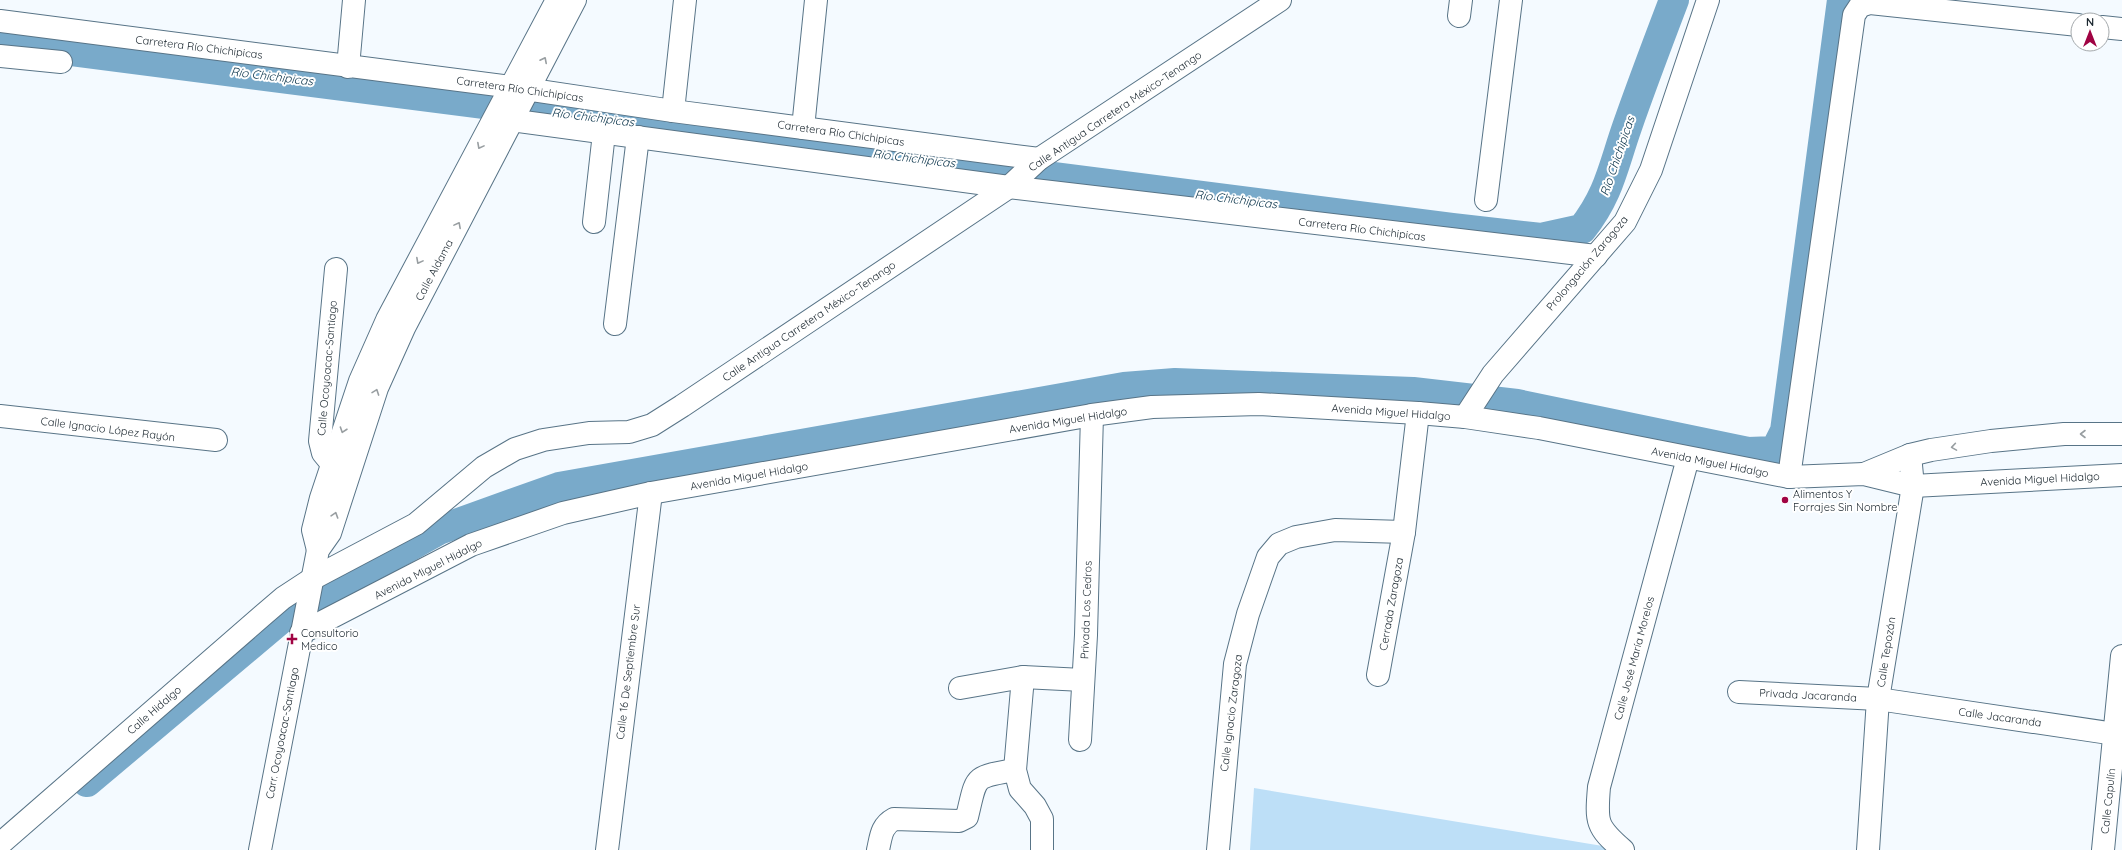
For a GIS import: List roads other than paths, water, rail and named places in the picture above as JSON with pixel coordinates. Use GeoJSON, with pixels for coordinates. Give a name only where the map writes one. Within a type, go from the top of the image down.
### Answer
{"type":"FeatureCollection","features":[{"type":"Feature","properties":{"kind":"street"},"geometry":{"type":"LineString","coordinates":[[348,67],[354,0]]}},
{"type":"Feature","properties":{"kind":"street","name":"Calle Aldama"},"geometry":{"type":"LineString","coordinates":[[306,606],[318,550],[330,532],[377,388],[520,88],[557,0]]}},
{"type":"Feature","properties":{"kind":"street","name":"Calle Aldama"},"geometry":{"type":"LineString","coordinates":[[520,88],[575,0]]}},
{"type":"Feature","properties":{"kind":"street"},"geometry":{"type":"LineString","coordinates":[[673,111],[685,0]]}},
{"type":"Feature","properties":{"kind":"street"},"geometry":{"type":"LineString","coordinates":[[803,128],[816,0]]}},
{"type":"Feature","properties":{"kind":"street","name":"Calle Antigua Carretera México-Tenango"},"geometry":{"type":"LineString","coordinates":[[306,606],[416,524],[484,467],[515,449],[543,440],[590,433],[630,432],[652,425],[689,402],[1010,185],[1034,163],[1280,0]]}},
{"type":"Feature","properties":{"kind":"street"},"geometry":{"type":"LineString","coordinates":[[1486,200],[1511,0]]}},
{"type":"Feature","properties":{"kind":"street","name":"Prolongación Zaragoza"},"geometry":{"type":"LineString","coordinates":[[1472,406],[1493,374],[1625,222],[1651,170],[1708,0]]}},
{"type":"Feature","properties":{"kind":"street"},"geometry":{"type":"LineString","coordinates":[[1788,477],[1854,15],[1860,6],[1870,3],[2070,24]]}},
{"type":"Feature","properties":{"kind":"street","name":"Carretera Río Chichipicas"},"geometry":{"type":"LineString","coordinates":[[0,22],[520,88],[673,111],[803,128],[1034,163]]}},
{"type":"Feature","properties":{"kind":"street"},"geometry":{"type":"LineString","coordinates":[[2110,28],[2122,29]]}},
{"type":"Feature","properties":{"kind":"street"},"geometry":{"type":"LineString","coordinates":[[0,56],[61,62]]}},
{"type":"Feature","properties":{"kind":"street","name":"Carretera Río Chichipicas"},"geometry":{"type":"LineString","coordinates":[[504,119],[1010,185],[1596,256]]}},
{"type":"Feature","properties":{"kind":"street","name":"Calle Aldama"},"geometry":{"type":"LineString","coordinates":[[318,550],[313,530],[332,464],[360,381],[387,320],[504,119]]}},
{"type":"Feature","properties":{"kind":"street"},"geometry":{"type":"LineString","coordinates":[[594,222],[604,133]]}},
{"type":"Feature","properties":{"kind":"street"},"geometry":{"type":"LineString","coordinates":[[615,324],[638,137]]}},
{"type":"Feature","properties":{"kind":"street","name":"Calle Ocoyoacac-Santiago"},"geometry":{"type":"LineString","coordinates":[[332,464],[323,454],[320,441],[336,269]]}},
{"type":"Feature","properties":{"kind":"street","name":"Avenida Miguel Hidalgo"},"geometry":{"type":"LineString","coordinates":[[306,606],[471,545],[563,513],[651,493],[1092,415],[1152,407],[1259,404],[1418,413],[1472,406],[1539,428],[1788,477],[1864,474],[1913,486],[2122,475]]}},
{"type":"Feature","properties":{"kind":"street"},"geometry":{"type":"LineString","coordinates":[[1404,532],[1418,413]]}},
{"type":"Feature","properties":{"kind":"street","name":"Privada Los Cedros"},"geometry":{"type":"LineString","coordinates":[[1080,740],[1086,634],[1092,415]]}},
{"type":"Feature","properties":{"kind":"street","name":"Calle Ignacio López Rayón"},"geometry":{"type":"LineString","coordinates":[[0,416],[216,440]]}},
{"type":"Feature","properties":{"kind":"street","name":"Avenida Miguel Hidalgo"},"geometry":{"type":"LineString","coordinates":[[1864,474],[1910,455],[1991,441],[2064,434],[2122,434]]}},
{"type":"Feature","properties":{"kind":"street","name":"Calle Tepozán"},"geometry":{"type":"LineString","coordinates":[[1868,850],[1878,699],[1913,486],[1910,455]]}},
{"type":"Feature","properties":{"kind":"street","name":"Calle José María Morelos"},"geometry":{"type":"LineString","coordinates":[[1623,850],[1611,840],[1599,825],[1598,808],[1600,787],[1688,458]]}},
{"type":"Feature","properties":{"kind":"street","name":"Calle 16 De Septiembre Sur"},"geometry":{"type":"LineString","coordinates":[[607,850],[651,493]]}},
{"type":"Feature","properties":{"kind":"street","name":"Calle Ignacio Zaragoza"},"geometry":{"type":"LineString","coordinates":[[1218,850],[1226,738],[1235,664],[1248,614],[1268,557],[1279,544],[1296,537],[1327,532],[1404,532]]}},
{"type":"Feature","properties":{"kind":"street","name":"Cerrada Zaragoza"},"geometry":{"type":"LineString","coordinates":[[1378,675],[1404,532]]}},
{"type":"Feature","properties":{"kind":"street","name":"Calle Hidalgo"},"geometry":{"type":"LineString","coordinates":[[0,844],[283,598],[306,606]]}},
{"type":"Feature","properties":{"kind":"street","name":"Carr. Ocoyoacac-Santiago"},"geometry":{"type":"LineString","coordinates":[[260,850],[306,606]]}},
{"type":"Feature","properties":{"kind":"street","name":"Calle Capulín"},"geometry":{"type":"LineString","coordinates":[[2103,850],[2118,734],[2122,656]]}},
{"type":"Feature","properties":{"kind":"street"},"geometry":{"type":"LineString","coordinates":[[960,688],[1023,677],[1083,680]]}},
{"type":"Feature","properties":{"kind":"street"},"geometry":{"type":"LineString","coordinates":[[1023,677],[1015,770],[1020,789],[1035,806],[1042,819],[1042,850]]}},
{"type":"Feature","properties":{"kind":"street","name":"Privada Jacaranda"},"geometry":{"type":"LineString","coordinates":[[1739,692],[1878,699]]}},
{"type":"Feature","properties":{"kind":"street","name":"Calle Jacaranda"},"geometry":{"type":"LineString","coordinates":[[1878,699],[2118,734]]}},
{"type":"Feature","properties":{"kind":"street"},"geometry":{"type":"LineString","coordinates":[[878,850],[883,828],[887,823],[894,819],[959,821],[967,817],[975,786],[984,775],[1015,770]]}},
{"type":"Feature","properties":{"kind":"waterway","name":"Río Chichipicas"},"geometry":{"type":"LineString","coordinates":[[0,42],[1452,228],[1541,238],[1582,229],[1598,204],[1609,180],[1674,0]]}},
{"type":"Feature","properties":{"kind":"waterway"},"geometry":{"type":"LineString","coordinates":[[87,782],[282,618],[439,530],[559,487],[1124,387],[1175,383],[1413,392],[1517,404],[1748,452],[1775,451],[1785,431],[1842,0]]}},
{"type":"Feature","properties":{"kind":"place","name":"Alimentos Y Forrajes Sin Nombre"},"geometry":{"type":"Point","coordinates":[1785,500]}},
{"type":"Feature","properties":{"kind":"place","name":"Consultorio Medico"},"geometry":{"type":"Point","coordinates":[292,639]}}]}
